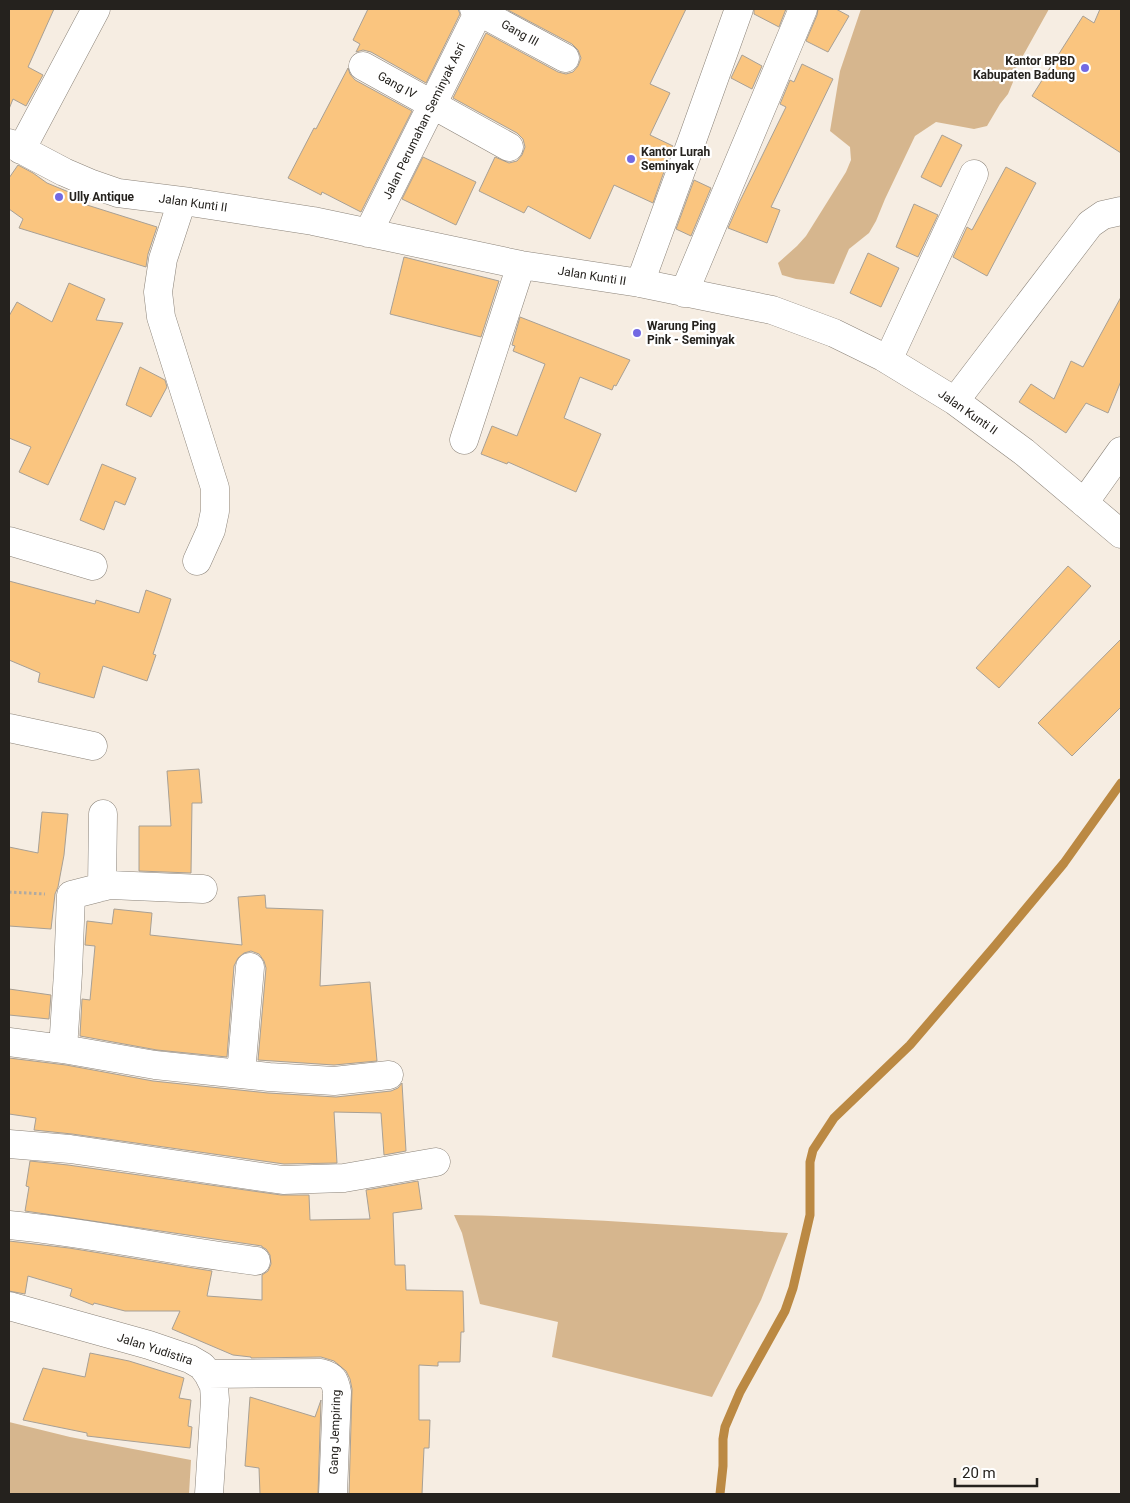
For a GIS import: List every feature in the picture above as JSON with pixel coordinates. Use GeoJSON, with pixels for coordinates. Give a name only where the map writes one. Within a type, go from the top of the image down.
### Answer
{"type":"FeatureCollection","features":[{"type":"Feature","properties":{"kind":"street"},"geometry":{"type":"LineString","coordinates":[[15,147],[96,9]]}},
{"type":"Feature","properties":{"kind":"street"},"geometry":{"type":"LineString","coordinates":[[640,283],[739,9]]}},
{"type":"Feature","properties":{"kind":"street"},"geometry":{"type":"LineString","coordinates":[[684,293],[803,9]]}},
{"type":"Feature","properties":{"kind":"street","name":"Gang III"},"geometry":{"type":"LineString","coordinates":[[478,10],[565,58]]}},
{"type":"Feature","properties":{"kind":"street","name":"Jalan Perumahan Seminyak Asri"},"geometry":{"type":"LineString","coordinates":[[368,233],[433,105],[478,10]]}},
{"type":"Feature","properties":{"kind":"street","name":"Gang IV"},"geometry":{"type":"LineString","coordinates":[[363,66],[509,147]]}},
{"type":"Feature","properties":{"kind":"street","name":"Jalan Kunti II"},"geometry":{"type":"LineString","coordinates":[[15,147],[64,172],[118,193],[313,221],[521,265],[640,283],[772,310],[834,333],[888,360],[955,401],[1024,452],[1121,534]]}},
{"type":"Feature","properties":{"kind":"street"},"geometry":{"type":"LineString","coordinates":[[888,360],[974,174]]}},
{"type":"Feature","properties":{"kind":"street"},"geometry":{"type":"LineString","coordinates":[[182,201],[164,259],[158,292],[161,317],[215,488],[215,511],[211,530],[197,561]]}},
{"type":"Feature","properties":{"kind":"street"},"geometry":{"type":"LineString","coordinates":[[955,401],[1090,224],[1103,215],[1121,211]]}},
{"type":"Feature","properties":{"kind":"street"},"geometry":{"type":"LineString","coordinates":[[464,440],[521,265]]}},
{"type":"Feature","properties":{"kind":"street"},"geometry":{"type":"LineString","coordinates":[[1084,503],[1121,451]]}},
{"type":"Feature","properties":{"kind":"street"},"geometry":{"type":"LineString","coordinates":[[9,541],[93,566]]}},
{"type":"Feature","properties":{"kind":"street"},"geometry":{"type":"LineString","coordinates":[[9,728],[93,746]]}},
{"type":"Feature","properties":{"kind":"street"},"geometry":{"type":"LineString","coordinates":[[102,887],[103,814]]}},
{"type":"Feature","properties":{"kind":"street"},"geometry":{"type":"LineString","coordinates":[[63,1049],[71,895],[110,886],[203,889]]}},
{"type":"Feature","properties":{"kind":"street"},"geometry":{"type":"LineString","coordinates":[[241,1074],[250,967]]}},
{"type":"Feature","properties":{"kind":"street"},"geometry":{"type":"LineString","coordinates":[[9,1042],[155,1065],[241,1074],[334,1081],[389,1075]]}},
{"type":"Feature","properties":{"kind":"street"},"geometry":{"type":"LineString","coordinates":[[9,1144],[70,1149],[283,1180],[344,1178],[436,1162]]}},
{"type":"Feature","properties":{"kind":"street"},"geometry":{"type":"LineString","coordinates":[[9,1225],[85,1234],[125,1242],[256,1261]]}},
{"type":"Feature","properties":{"kind":"street","name":"Jalan Yudistira"},"geometry":{"type":"LineString","coordinates":[[9,1306],[149,1345],[190,1359],[202,1366],[208,1374]]}},
{"type":"Feature","properties":{"kind":"street","name":"Gang Jempiring"},"geometry":{"type":"LineString","coordinates":[[208,1374],[321,1372],[331,1376],[336,1382],[337,1392],[333,1494]]}},
{"type":"Feature","properties":{"kind":"street"},"geometry":{"type":"LineString","coordinates":[[208,1374],[214,1386],[215,1400],[209,1494]]}},
{"type":"Feature","properties":{"kind":"path"},"geometry":{"type":"LineString","coordinates":[[9,892],[71,895]]}},
{"type":"Feature","properties":{"kind":"shaded area"},"geometry":{"type":"Polygon","coordinates":[[[861,9],[1049,9],[1015,70],[1008,94],[987,126],[974,129],[936,122],[915,136],[876,221],[869,233],[849,249],[834,284],[796,279],[782,275],[778,263],[806,236],[846,172],[851,160],[850,147],[830,131],[840,71],[861,9]]]}},
{"type":"Feature","properties":{"kind":"shaded area"},"geometry":{"type":"Polygon","coordinates":[[[454,1215],[580,1219],[788,1233],[761,1300],[712,1397],[552,1357],[558,1322],[480,1304],[462,1233],[454,1215]]]}},
{"type":"Feature","properties":{"kind":"shaded area"},"geometry":{"type":"Polygon","coordinates":[[[9,1422],[70,1437],[191,1460],[189,1494],[9,1494],[9,1422]]]}},
{"type":"Feature","properties":{"kind":"building"},"geometry":{"type":"Polygon","coordinates":[[[9,9],[54,9],[28,67],[43,75],[26,106],[13,99],[9,109],[9,9]]]}},
{"type":"Feature","properties":{"kind":"building"},"geometry":{"type":"Polygon","coordinates":[[[368,9],[458,9],[460,14],[426,83],[371,52],[363,50],[356,52],[360,44],[353,40],[368,9]]]}},
{"type":"Feature","properties":{"kind":"building"},"geometry":{"type":"Polygon","coordinates":[[[506,9],[686,9],[650,84],[670,93],[650,135],[673,146],[653,203],[614,185],[590,239],[528,206],[524,213],[479,191],[495,157],[509,163],[517,161],[525,147],[523,139],[517,133],[453,98],[486,33],[558,72],[566,74],[573,72],[581,58],[578,50],[572,44],[506,9]]]}},
{"type":"Feature","properties":{"kind":"building"},"geometry":{"type":"Polygon","coordinates":[[[754,9],[786,9],[779,27],[754,14],[754,9]]]}},
{"type":"Feature","properties":{"kind":"building"},"geometry":{"type":"Polygon","coordinates":[[[818,9],[836,9],[849,16],[828,52],[806,41],[818,9]]]}},
{"type":"Feature","properties":{"kind":"building","name":"Kantor BPBD Kabupaten Badung"},"geometry":{"type":"Polygon","coordinates":[[[1100,9],[1121,9],[1121,153],[1032,96],[1083,16],[1094,23],[1100,9]]]}},
{"type":"Feature","properties":{"kind":"building"},"geometry":{"type":"Polygon","coordinates":[[[742,55],[762,66],[752,89],[731,78],[742,55]]]}},
{"type":"Feature","properties":{"kind":"building"},"geometry":{"type":"Polygon","coordinates":[[[802,64],[833,79],[771,207],[780,210],[767,243],[728,228],[786,107],[780,104],[790,80],[794,82],[802,64]]]}},
{"type":"Feature","properties":{"kind":"building"},"geometry":{"type":"Polygon","coordinates":[[[348,68],[355,80],[412,111],[361,212],[322,192],[321,195],[288,178],[348,68]]]}},
{"type":"Feature","properties":{"kind":"building"},"geometry":{"type":"Polygon","coordinates":[[[942,135],[962,145],[941,187],[921,177],[942,135]]]}},
{"type":"Feature","properties":{"kind":"building"},"geometry":{"type":"Polygon","coordinates":[[[423,157],[476,182],[456,225],[402,199],[423,157]]]}},
{"type":"Feature","properties":{"kind":"building"},"geometry":{"type":"Polygon","coordinates":[[[18,165],[47,183],[88,200],[87,205],[157,227],[148,254],[146,267],[19,228],[23,219],[9,209],[9,178],[18,165]]]}},
{"type":"Feature","properties":{"kind":"building"},"geometry":{"type":"Polygon","coordinates":[[[1006,167],[1036,183],[987,276],[953,257],[967,227],[972,230],[1006,167]]]}},
{"type":"Feature","properties":{"kind":"building"},"geometry":{"type":"Polygon","coordinates":[[[694,180],[711,188],[691,236],[676,229],[694,180]]]}},
{"type":"Feature","properties":{"kind":"building"},"geometry":{"type":"Polygon","coordinates":[[[914,204],[938,215],[918,257],[896,247],[914,204]]]}},
{"type":"Feature","properties":{"kind":"building"},"geometry":{"type":"Polygon","coordinates":[[[868,253],[899,268],[881,307],[850,293],[868,253]]]}},
{"type":"Feature","properties":{"kind":"building"},"geometry":{"type":"Polygon","coordinates":[[[404,257],[499,281],[481,337],[390,314],[404,257]]]}},
{"type":"Feature","properties":{"kind":"building"},"geometry":{"type":"Polygon","coordinates":[[[69,283],[105,299],[96,320],[123,323],[48,485],[19,472],[31,447],[9,438],[9,316],[17,302],[52,322],[69,283]]]}},
{"type":"Feature","properties":{"kind":"building"},"geometry":{"type":"Polygon","coordinates":[[[1121,297],[1121,381],[1108,413],[1086,403],[1066,433],[1019,402],[1031,384],[1054,399],[1071,361],[1083,367],[1121,297]]]}},
{"type":"Feature","properties":{"kind":"building"},"geometry":{"type":"Polygon","coordinates":[[[520,317],[630,360],[612,390],[580,377],[564,418],[601,434],[576,492],[508,462],[507,464],[481,454],[492,426],[517,436],[545,364],[513,351],[515,346],[512,345],[520,317]]]}},
{"type":"Feature","properties":{"kind":"building"},"geometry":{"type":"Polygon","coordinates":[[[140,367],[165,380],[167,387],[151,417],[126,405],[140,367]]]}},
{"type":"Feature","properties":{"kind":"building"},"geometry":{"type":"Polygon","coordinates":[[[102,464],[136,478],[125,505],[115,501],[104,530],[80,520],[102,464]]]}},
{"type":"Feature","properties":{"kind":"building"},"geometry":{"type":"Polygon","coordinates":[[[1068,566],[1091,586],[999,688],[976,668],[1068,566]]]}},
{"type":"Feature","properties":{"kind":"building"},"geometry":{"type":"Polygon","coordinates":[[[9,581],[95,604],[96,600],[139,613],[146,590],[171,599],[153,654],[156,655],[147,681],[103,666],[94,698],[38,682],[40,673],[9,660],[9,581]]]}},
{"type":"Feature","properties":{"kind":"building"},"geometry":{"type":"Polygon","coordinates":[[[1121,639],[1121,707],[1072,756],[1038,723],[1121,639]]]}},
{"type":"Feature","properties":{"kind":"building"},"geometry":{"type":"Polygon","coordinates":[[[199,769],[202,803],[192,803],[191,873],[139,871],[139,826],[171,826],[167,771],[199,769]]]}},
{"type":"Feature","properties":{"kind":"building"},"geometry":{"type":"Polygon","coordinates":[[[42,812],[68,814],[64,855],[55,894],[51,929],[9,926],[9,847],[38,853],[42,812]]]}},
{"type":"Feature","properties":{"kind":"building"},"geometry":{"type":"Polygon","coordinates":[[[265,895],[266,908],[323,910],[320,986],[370,982],[377,1061],[334,1065],[258,1060],[266,968],[259,954],[251,951],[244,953],[238,958],[234,966],[227,1057],[157,1050],[80,1036],[82,999],[90,1000],[95,946],[85,945],[87,921],[112,924],[114,909],[152,913],[150,935],[242,945],[238,897],[265,895]]]}},
{"type":"Feature","properties":{"kind":"building"},"geometry":{"type":"Polygon","coordinates":[[[9,989],[51,995],[49,1019],[9,1015],[9,989]]]}},
{"type":"Feature","properties":{"kind":"building"},"geometry":{"type":"Polygon","coordinates":[[[9,1058],[66,1065],[153,1081],[268,1093],[336,1097],[391,1091],[398,1088],[402,1083],[406,1151],[384,1155],[381,1113],[334,1112],[337,1163],[284,1164],[34,1130],[36,1118],[9,1114],[9,1058]]]}},
{"type":"Feature","properties":{"kind":"building"},"geometry":{"type":"Polygon","coordinates":[[[30,1161],[281,1195],[309,1195],[310,1220],[370,1219],[366,1190],[418,1181],[422,1209],[393,1213],[395,1265],[405,1265],[406,1290],[463,1291],[464,1332],[461,1332],[460,1362],[438,1362],[438,1366],[419,1365],[419,1420],[430,1420],[429,1448],[424,1448],[422,1494],[349,1494],[352,1389],[346,1371],[334,1361],[321,1357],[251,1358],[233,1355],[172,1329],[180,1311],[125,1311],[94,1303],[93,1305],[70,1296],[72,1289],[28,1276],[25,1294],[9,1291],[9,1241],[69,1248],[212,1271],[207,1296],[262,1300],[262,1275],[268,1271],[271,1264],[270,1255],[262,1246],[25,1211],[29,1187],[26,1186],[30,1161]]]}},
{"type":"Feature","properties":{"kind":"building"},"geometry":{"type":"Polygon","coordinates":[[[90,1353],[129,1361],[184,1378],[179,1398],[191,1400],[188,1426],[192,1427],[190,1448],[87,1436],[87,1433],[23,1420],[43,1368],[85,1377],[90,1353]]]}},
{"type":"Feature","properties":{"kind":"building"},"geometry":{"type":"Polygon","coordinates":[[[250,1397],[315,1417],[321,1400],[318,1494],[260,1494],[259,1468],[245,1466],[250,1397]]]}},
{"type":"Feature","properties":{"kind":"waterway"},"geometry":{"type":"LineString","coordinates":[[720,1494],[725,1427],[740,1392],[785,1311],[793,1288],[810,1215],[810,1162],[813,1150],[834,1118],[910,1045],[994,947],[1064,863],[1121,783]]}},
{"type":"Feature","properties":{"kind":"place","name":"Kantor BPBD Kabupaten Badung"},"geometry":{"type":"Point","coordinates":[1085,68]}},
{"type":"Feature","properties":{"kind":"place","name":"Kantor Lurah Seminyak"},"geometry":{"type":"Point","coordinates":[631,159]}},
{"type":"Feature","properties":{"kind":"place","name":"Ully Antique"},"geometry":{"type":"Point","coordinates":[59,197]}},
{"type":"Feature","properties":{"kind":"place","name":"Warung Ping Pink - Seminyak"},"geometry":{"type":"Point","coordinates":[637,333]}}]}
